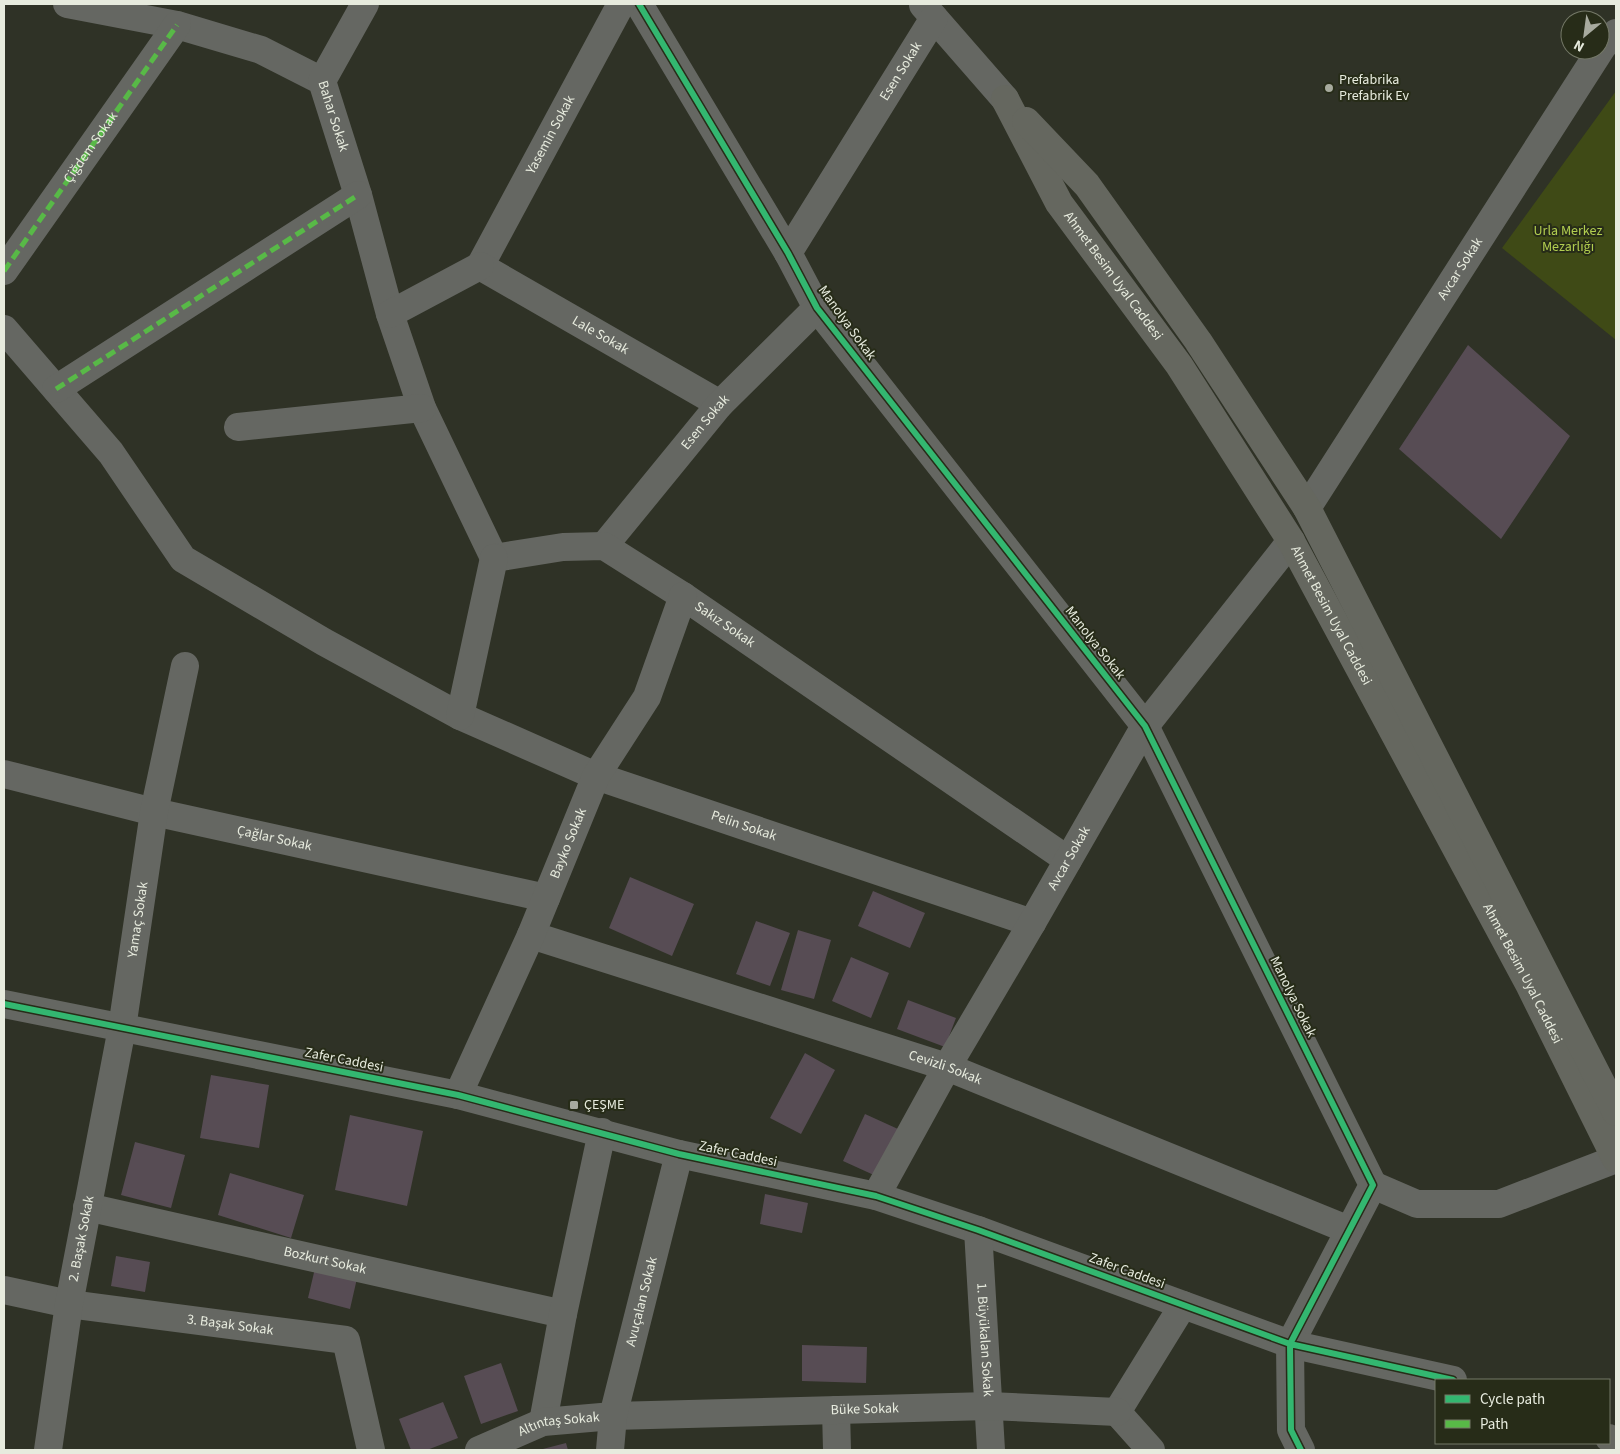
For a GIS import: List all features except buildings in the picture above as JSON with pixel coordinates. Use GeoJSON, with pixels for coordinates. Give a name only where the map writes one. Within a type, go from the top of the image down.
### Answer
{"type":"FeatureCollection","features":[{"type":"Feature","properties":{"kind":"main road","name":"Ahmet Besim Uyal Caddesi"},"geometry":{"type":"LineString","coordinates":[[1005,99],[1087,185],[1198,341],[1307,508],[1616,1112]]}},
{"type":"Feature","properties":{"kind":"main road","name":"Ahmet Besim Uyal Caddesi"},"geometry":{"type":"LineString","coordinates":[[1005,99],[1059,203],[1179,365],[1291,541],[1530,986],[1616,1159]]}},
{"type":"Feature","properties":{"kind":"street","name":"Bahar Sokak"},"geometry":{"type":"LineString","coordinates":[[67,4],[177,24],[262,50],[322,80],[358,195],[390,314],[422,408],[494,558]]}},
{"type":"Feature","properties":{"kind":"street"},"geometry":{"type":"LineString","coordinates":[[322,80],[365,4]]}},
{"type":"Feature","properties":{"kind":"street","name":"Yasemin Sokak"},"geometry":{"type":"LineString","coordinates":[[480,266],[621,4]]}},
{"type":"Feature","properties":{"kind":"street","name":"Manolya Sokak"},"geometry":{"type":"LineString","coordinates":[[639,4],[788,253],[817,308],[1145,726],[1372,1185]]}},
{"type":"Feature","properties":{"kind":"street","name":"Esen Sokak"},"geometry":{"type":"LineString","coordinates":[[788,253],[928,11]]}},
{"type":"Feature","properties":{"kind":"street","name":"Ahmet Besim Uyal Caddesi"},"geometry":{"type":"LineString","coordinates":[[928,11],[1005,99]]}},
{"type":"Feature","properties":{"kind":"street","name":"Çiğdem Sokak"},"geometry":{"type":"LineString","coordinates":[[4,271],[177,24]]}},
{"type":"Feature","properties":{"kind":"street","name":"Avcar Sokak"},"geometry":{"type":"LineString","coordinates":[[1307,508],[1603,46],[1616,33]]}},
{"type":"Feature","properties":{"kind":"street"},"geometry":{"type":"LineString","coordinates":[[56,389],[358,195]]}},
{"type":"Feature","properties":{"kind":"street"},"geometry":{"type":"LineString","coordinates":[[390,314],[480,266]]}},
{"type":"Feature","properties":{"kind":"street","name":"Lale Sokak"},"geometry":{"type":"LineString","coordinates":[[480,266],[720,404]]}},
{"type":"Feature","properties":{"kind":"street","name":"Esen Sokak"},"geometry":{"type":"LineString","coordinates":[[604,546],[720,404],[817,308]]}},
{"type":"Feature","properties":{"kind":"street","name":"Pelin Sokak"},"geometry":{"type":"LineString","coordinates":[[4,329],[111,453],[183,559],[324,642],[460,716],[596,776],[1032,923]]}},
{"type":"Feature","properties":{"kind":"street"},"geometry":{"type":"LineString","coordinates":[[238,427],[422,408]]}},
{"type":"Feature","properties":{"kind":"street","name":"Avcar Sokak"},"geometry":{"type":"LineString","coordinates":[[876,1196],[947,1066],[1145,726],[1291,541]]}},
{"type":"Feature","properties":{"kind":"street"},"geometry":{"type":"LineString","coordinates":[[460,716],[494,558],[563,548],[604,546]]}},
{"type":"Feature","properties":{"kind":"street","name":"Sakız Sokak"},"geometry":{"type":"LineString","coordinates":[[604,546],[683,596],[1068,860]]}},
{"type":"Feature","properties":{"kind":"street","name":"Bayko Sokak"},"geometry":{"type":"LineString","coordinates":[[458,1095],[530,935],[596,776],[647,697],[683,596]]}},
{"type":"Feature","properties":{"kind":"street","name":"Yamaç Sokak"},"geometry":{"type":"LineString","coordinates":[[122,1028],[154,812],[185,666]]}},
{"type":"Feature","properties":{"kind":"street","name":"Çağlar Sokak"},"geometry":{"type":"LineString","coordinates":[[4,774],[154,812],[546,898]]}},
{"type":"Feature","properties":{"kind":"street","name":"Cevizli Sokak"},"geometry":{"type":"LineString","coordinates":[[530,935],[947,1066],[1349,1230]]}},
{"type":"Feature","properties":{"kind":"street","name":"Zafer Caddesi"},"geometry":{"type":"LineString","coordinates":[[4,1004],[458,1095],[679,1154],[876,1196],[978,1230],[1290,1344],[1448,1379]]}},
{"type":"Feature","properties":{"kind":"street","name":"2. Başak Sokak"},"geometry":{"type":"LineString","coordinates":[[48,1450],[69,1304],[122,1028]]}},
{"type":"Feature","properties":{"kind":"street"},"geometry":{"type":"LineString","coordinates":[[543,1422],[563,1314],[602,1132]]}},
{"type":"Feature","properties":{"kind":"street","name":"Avuçalan Sokak"},"geometry":{"type":"LineString","coordinates":[[610,1450],[613,1416],[679,1154]]}},
{"type":"Feature","properties":{"kind":"street"},"geometry":{"type":"LineString","coordinates":[[1301,1450],[1292,1430],[1290,1344],[1372,1185],[1417,1204],[1499,1204],[1616,1159]]}},
{"type":"Feature","properties":{"kind":"street","name":"Bozkurt Sokak"},"geometry":{"type":"LineString","coordinates":[[87,1207],[563,1314]]}},
{"type":"Feature","properties":{"kind":"street","name":"1. Büyükalan Sokak"},"geometry":{"type":"LineString","coordinates":[[978,1230],[991,1450]]}},
{"type":"Feature","properties":{"kind":"street","name":"3. Başak Sokak"},"geometry":{"type":"LineString","coordinates":[[4,1290],[69,1304],[346,1340],[371,1450]]}},
{"type":"Feature","properties":{"kind":"street"},"geometry":{"type":"LineString","coordinates":[[1151,1450],[1117,1412],[1183,1305]]}},
{"type":"Feature","properties":{"kind":"street","name":"Büke Sokak"},"geometry":{"type":"LineString","coordinates":[[613,1416],[989,1406],[1117,1412]]}},
{"type":"Feature","properties":{"kind":"street"},"geometry":{"type":"LineString","coordinates":[[836,1410],[837,1450]]}},
{"type":"Feature","properties":{"kind":"street","name":"Altıntaş Sokak"},"geometry":{"type":"LineString","coordinates":[[479,1450],[543,1422],[613,1416]]}},
{"type":"Feature","properties":{"kind":"green space","name":"Urla Merkez Mezarlığı"},"geometry":{"type":"Polygon","coordinates":[[[1616,91],[1616,340],[1502,248],[1616,91]]]}},
{"type":"Feature","properties":{"kind":"marked path"},"geometry":{"type":"LineString","coordinates":[[4,271],[177,25]]}},
{"type":"Feature","properties":{"kind":"marked path"},"geometry":{"type":"LineString","coordinates":[[56,389],[358,195]]}},
{"type":"Feature","properties":{"kind":"cycle path"},"geometry":{"type":"LineString","coordinates":[[639,4],[788,253],[817,308],[1145,726],[1373,1185],[1290,1344],[1291,1430],[1301,1450]]}},
{"type":"Feature","properties":{"kind":"cycle path"},"geometry":{"type":"LineString","coordinates":[[4,1004],[458,1095],[679,1154],[876,1196],[978,1230],[1290,1344],[1448,1379]]}},
{"type":"Feature","properties":{"kind":"place","name":"Prefabrika Prefabrik Ev"},"geometry":{"type":"Point","coordinates":[1329,88]}},
{"type":"Feature","properties":{"kind":"place","name":"ÇEŞME"},"geometry":{"type":"Point","coordinates":[574,1105]}}]}
